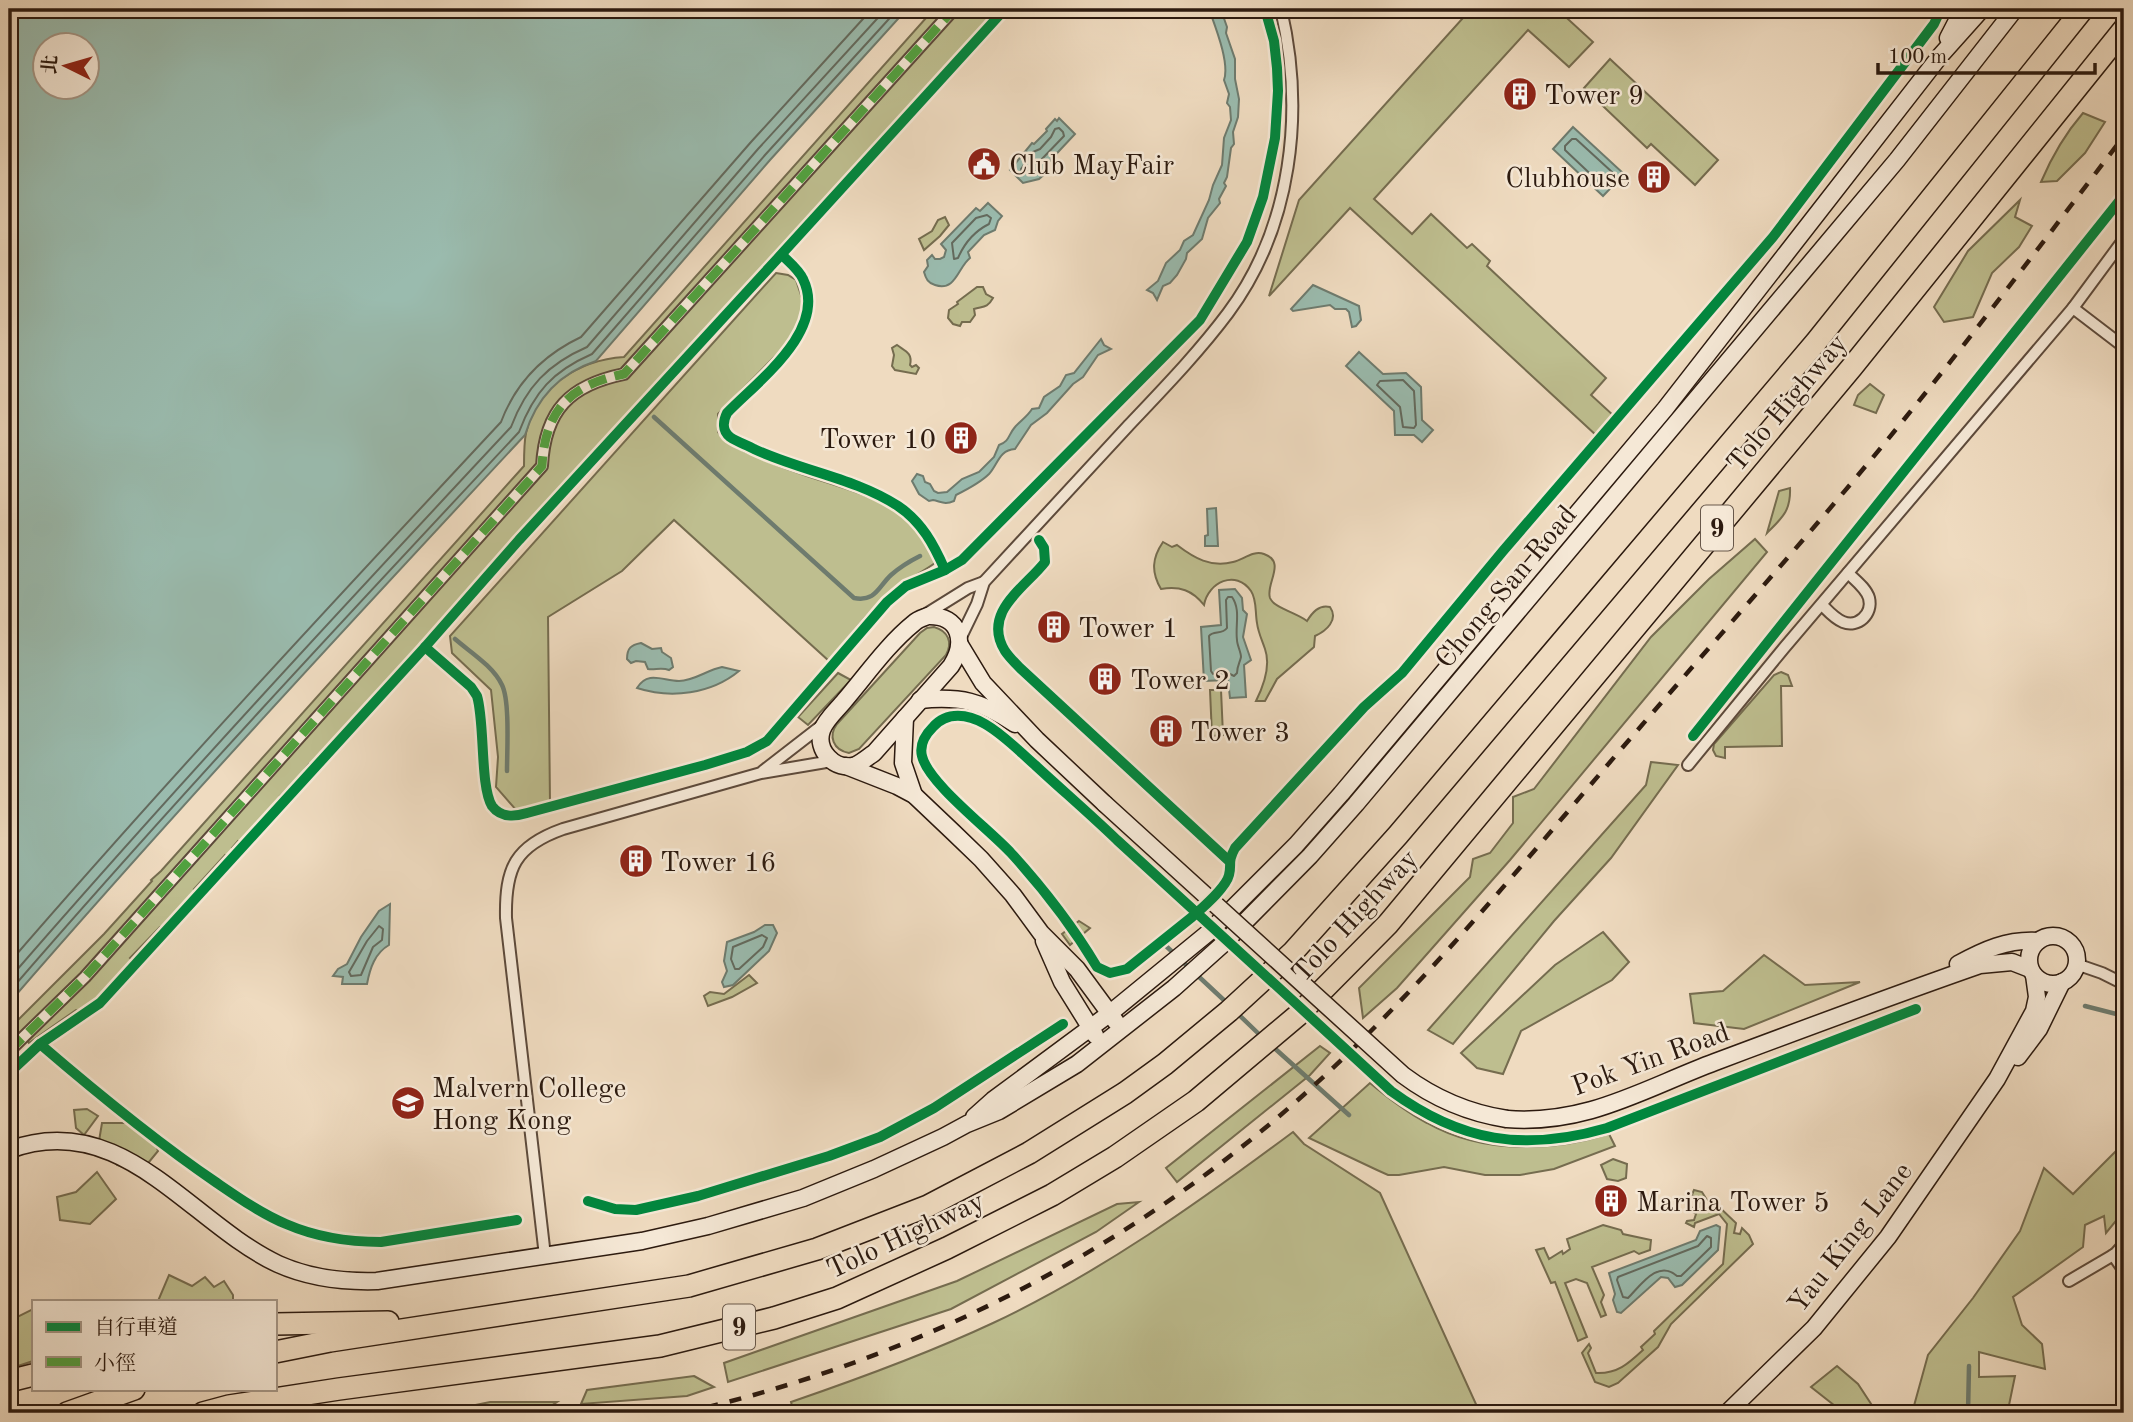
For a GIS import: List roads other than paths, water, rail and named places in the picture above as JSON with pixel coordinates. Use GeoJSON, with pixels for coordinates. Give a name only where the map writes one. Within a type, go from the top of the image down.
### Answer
{"type":"FeatureCollection","features":[{"type":"Feature","properties":{"kind":"highway","name":"Tolo Highway"},"geometry":{"type":"LineString","coordinates":[[276,1352],[330,1341],[689,1286],[799,1255],[928,1206],[1029,1153],[1125,1093],[1190,1044],[1261,982],[1348,893],[1816,342],[2083,9]]}},
{"type":"Feature","properties":{"kind":"highway","name":"Tolo Highway"},"geometry":{"type":"LineString","coordinates":[[203,1413],[229,1406],[338,1389],[660,1346],[774,1318],[837,1298],[947,1248],[1052,1195],[1151,1133],[1221,1081],[1297,1016],[1388,924],[1852,367],[2124,29]]}},
{"type":"Feature","properties":{"kind":"highway"},"geometry":{"type":"LineString","coordinates":[[276,1324],[364,1321],[442,1324]]}},
{"type":"Feature","properties":{"kind":"highway"},"geometry":{"type":"LineString","coordinates":[[9,1381],[32,1375]]}},
{"type":"Feature","properties":{"kind":"highway"},"geometry":{"type":"LineString","coordinates":[[67,1413],[131,1390]]}},
{"type":"Feature","properties":{"kind":"main road"},"geometry":{"type":"LineString","coordinates":[[1940,56],[1963,9]]}},
{"type":"Feature","properties":{"kind":"main road","name":"Chong San Road"},"geometry":{"type":"LineString","coordinates":[[967,1124],[993,1100],[1110,1014],[1208,933],[1296,845],[1648,430],[1940,56],[1982,9]]}},
{"type":"Feature","properties":{"kind":"main road","name":"Chong San Road"},"geometry":{"type":"LineString","coordinates":[[9,1150],[28,1144],[59,1142],[94,1147],[116,1154],[162,1180],[224,1229],[278,1264],[317,1277],[350,1282],[377,1281],[642,1241],[752,1214],[803,1198],[874,1169],[999,1111],[1077,1064],[1159,1001],[1222,945],[1310,856],[1896,160],[2015,9]]}},
{"type":"Feature","properties":{"kind":"main road","name":"Pok Yin Road"},"geometry":{"type":"LineString","coordinates":[[912,624],[928,616],[941,617],[953,625],[983,683],[1037,740],[1403,1075],[1423,1090],[1463,1109],[1507,1119],[1564,1117],[1601,1108],[1704,1066],[1908,990],[1989,963],[2012,962],[2032,972]]}},
{"type":"Feature","properties":{"kind":"main road"},"geometry":{"type":"LineString","coordinates":[[912,624],[877,661],[828,721],[821,732],[821,744],[825,754],[839,764],[914,795],[981,859],[1013,895],[1041,933],[1077,969],[1122,1031]]}},
{"type":"Feature","properties":{"kind":"main road"},"geometry":{"type":"LineString","coordinates":[[839,764],[856,765],[874,753],[951,666],[959,652],[960,642]]}},
{"type":"Feature","properties":{"kind":"main road","name":"Pok Yin Road"},"geometry":{"type":"LineString","coordinates":[[920,701],[945,698],[974,702],[1009,720],[1037,740]]}},
{"type":"Feature","properties":{"kind":"main road"},"geometry":{"type":"LineString","coordinates":[[905,718],[903,763],[914,795]]}},
{"type":"Feature","properties":{"kind":"main road"},"geometry":{"type":"LineString","coordinates":[[1041,933],[1062,982],[1103,1045]]}},
{"type":"Feature","properties":{"kind":"main road"},"geometry":{"type":"LineString","coordinates":[[2048,936],[2065,939],[2073,947],[2076,964],[2071,975],[2062,982],[2050,984],[2038,979],[2032,972],[2030,951],[2038,941],[2048,936]]}},
{"type":"Feature","properties":{"kind":"main road","name":"Pok Yin Road"},"geometry":{"type":"LineString","coordinates":[[1908,990],[1998,944],[2038,941]]}},
{"type":"Feature","properties":{"kind":"main road","name":"Yau King Lane"},"geometry":{"type":"LineString","coordinates":[[1727,1413],[1814,1328],[1870,1261],[1997,1079],[2034,1011],[2037,989],[2032,972]]}},
{"type":"Feature","properties":{"kind":"main road","name":"Yau King Lane"},"geometry":{"type":"LineString","coordinates":[[1997,1079],[2039,1029],[2062,982]]}},
{"type":"Feature","properties":{"kind":"street"},"geometry":{"type":"LineString","coordinates":[[9,1051],[85,977],[542,466],[543,442],[552,420],[563,404],[583,387],[603,378],[624,374],[954,9]]}},
{"type":"Feature","properties":{"kind":"street"},"geometry":{"type":"LineString","coordinates":[[960,642],[985,582],[1176,375],[1228,312],[1254,271],[1273,227],[1286,181],[1293,133],[1293,77],[1281,9]]}},
{"type":"Feature","properties":{"kind":"street"},"geometry":{"type":"LineString","coordinates":[[1688,765],[2073,308],[2124,239]]}},
{"type":"Feature","properties":{"kind":"street"},"geometry":{"type":"LineString","coordinates":[[2073,308],[2124,348]]}},
{"type":"Feature","properties":{"kind":"street"},"geometry":{"type":"LineString","coordinates":[[1822,605],[1847,624],[1864,618],[1870,607],[1868,595],[1848,573]]}},
{"type":"Feature","properties":{"kind":"street"},"geometry":{"type":"LineString","coordinates":[[912,624],[968,588],[985,582]]}},
{"type":"Feature","properties":{"kind":"street"},"geometry":{"type":"LineString","coordinates":[[761,773],[828,721]]}},
{"type":"Feature","properties":{"kind":"street"},"geometry":{"type":"LineString","coordinates":[[545,1255],[506,918],[509,878],[516,858],[530,844],[554,832],[761,773],[839,764]]}},
{"type":"Feature","properties":{"kind":"street"},"geometry":{"type":"LineString","coordinates":[[2076,964],[2124,984]]}},
{"type":"Feature","properties":{"kind":"street"},"geometry":{"type":"LineString","coordinates":[[2069,1281],[2113,1255],[2124,1244]]}},
{"type":"Feature","properties":{"kind":"street"},"geometry":{"type":"LineString","coordinates":[[2113,1255],[2124,1271]]}},
{"type":"Feature","properties":{"kind":"water"},"geometry":{"type":"Polygon","coordinates":[[[9,9],[907,9],[770,160],[596,361],[571,373],[551,389],[536,410],[525,435],[200,787],[9,1003],[9,9]]]}},
{"type":"Feature","properties":{"kind":"water"},"geometry":{"type":"Polygon","coordinates":[[[1209,9],[1221,10],[1235,59],[1239,99],[1238,117],[1233,132],[1234,144],[1220,203],[1208,218],[1202,239],[1187,253],[1177,275],[1163,286],[1157,300],[1153,293],[1147,290],[1158,281],[1166,263],[1180,250],[1184,241],[1193,235],[1222,165],[1224,138],[1231,120],[1227,103],[1229,94],[1224,80],[1225,64],[1209,9]]]}},
{"type":"Feature","properties":{"kind":"water"},"geometry":{"type":"Polygon","coordinates":[[[1059,118],[1075,134],[1045,166],[1048,171],[1039,179],[1023,183],[1010,170],[1032,143],[1059,118]]]}},
{"type":"Feature","properties":{"kind":"water"},"geometry":{"type":"Polygon","coordinates":[[[1573,127],[1624,174],[1603,196],[1553,149],[1573,127]]]}},
{"type":"Feature","properties":{"kind":"water"},"geometry":{"type":"Polygon","coordinates":[[[988,203],[1002,216],[995,230],[984,235],[968,252],[970,258],[952,282],[942,286],[931,283],[924,272],[928,266],[927,260],[932,255],[935,259],[944,257],[946,250],[941,244],[976,208],[980,211],[988,203]]]}},
{"type":"Feature","properties":{"kind":"water"},"geometry":{"type":"Polygon","coordinates":[[[1313,285],[1359,306],[1361,320],[1356,326],[1352,327],[1346,309],[1335,309],[1330,305],[1293,311],[1291,309],[1313,285]]]}},
{"type":"Feature","properties":{"kind":"water"},"geometry":{"type":"Polygon","coordinates":[[[1101,339],[1104,345],[1111,349],[1098,355],[1083,377],[1031,425],[1015,449],[1005,452],[986,477],[956,495],[951,502],[929,501],[919,494],[912,481],[917,474],[923,476],[925,482],[938,493],[947,492],[962,479],[979,472],[994,457],[999,445],[1007,440],[1017,425],[1032,409],[1039,408],[1044,397],[1060,386],[1066,375],[1074,373],[1101,339]]]}},
{"type":"Feature","properties":{"kind":"water"},"geometry":{"type":"Polygon","coordinates":[[[1359,352],[1383,374],[1406,373],[1421,387],[1422,420],[1433,430],[1422,442],[1414,435],[1395,435],[1394,411],[1346,366],[1359,352]]]}},
{"type":"Feature","properties":{"kind":"water"},"geometry":{"type":"Polygon","coordinates":[[[1216,508],[1218,546],[1205,546],[1205,536],[1208,535],[1207,509],[1216,508]]]}},
{"type":"Feature","properties":{"kind":"water"},"geometry":{"type":"Polygon","coordinates":[[[1235,589],[1242,598],[1243,610],[1247,614],[1243,637],[1251,660],[1244,665],[1246,697],[1230,698],[1228,680],[1204,681],[1201,627],[1221,625],[1219,590],[1235,589]]]}},
{"type":"Feature","properties":{"kind":"water"},"geometry":{"type":"Polygon","coordinates":[[[641,643],[652,649],[661,648],[662,652],[671,658],[673,667],[669,670],[648,669],[645,662],[631,663],[627,659],[629,650],[641,643]]]}},
{"type":"Feature","properties":{"kind":"water"},"geometry":{"type":"Polygon","coordinates":[[[722,667],[739,671],[716,685],[690,692],[663,693],[637,688],[646,679],[685,681],[722,667]]]}},
{"type":"Feature","properties":{"kind":"water"},"geometry":{"type":"Polygon","coordinates":[[[390,904],[389,945],[380,952],[374,962],[367,984],[342,984],[343,977],[333,976],[347,964],[379,911],[390,904]]]}},
{"type":"Feature","properties":{"kind":"water"},"geometry":{"type":"Polygon","coordinates":[[[765,925],[773,925],[777,933],[769,951],[733,985],[724,987],[722,982],[727,971],[724,961],[727,942],[765,925]]]}},
{"type":"Feature","properties":{"kind":"water"},"geometry":{"type":"Polygon","coordinates":[[[1716,1225],[1720,1227],[1718,1250],[1682,1285],[1675,1287],[1668,1278],[1661,1277],[1621,1313],[1617,1312],[1609,1273],[1696,1240],[1700,1231],[1716,1225]]]}},
{"type":"Feature","properties":{"kind":"waterway"},"geometry":{"type":"LineString","coordinates":[[654,417],[854,598],[872,596],[894,572],[920,556]]}},
{"type":"Feature","properties":{"kind":"waterway"},"geometry":{"type":"LineString","coordinates":[[455,639],[487,666],[498,678],[505,692],[507,771]]}},
{"type":"Feature","properties":{"kind":"waterway"},"geometry":{"type":"LineString","coordinates":[[1166,946],[1227,1003]]}},
{"type":"Feature","properties":{"kind":"waterway"},"geometry":{"type":"LineString","coordinates":[[2085,1006],[2124,1016]]}},
{"type":"Feature","properties":{"kind":"waterway"},"geometry":{"type":"LineString","coordinates":[[1236,1012],[1262,1037]]}},
{"type":"Feature","properties":{"kind":"waterway"},"geometry":{"type":"LineString","coordinates":[[1271,1045],[1349,1115]]}},
{"type":"Feature","properties":{"kind":"waterway"},"geometry":{"type":"LineString","coordinates":[[1968,1413],[1969,1366]]}},
{"type":"Feature","properties":{"kind":"railway"},"geometry":{"type":"LineString","coordinates":[[683,1413],[854,1363],[936,1330],[1017,1292],[1094,1249],[1169,1201],[1241,1148],[1309,1090],[1354,1048],[1439,959],[1808,534],[1934,382],[2124,136]]}},
{"type":"Feature","properties":{"kind":"place","name":"Tower 9"},"geometry":{"type":"Point","coordinates":[1520,94]}},
{"type":"Feature","properties":{"kind":"place","name":"Club MayFair"},"geometry":{"type":"Point","coordinates":[984,164]}},
{"type":"Feature","properties":{"kind":"place","name":"Clubhouse"},"geometry":{"type":"Point","coordinates":[1654,177]}},
{"type":"Feature","properties":{"kind":"place","name":"Tower 10"},"geometry":{"type":"Point","coordinates":[961,438]}},
{"type":"Feature","properties":{"kind":"place","name":"Tower 1"},"geometry":{"type":"Point","coordinates":[1054,627]}},
{"type":"Feature","properties":{"kind":"place","name":"Tower 2"},"geometry":{"type":"Point","coordinates":[1105,679]}},
{"type":"Feature","properties":{"kind":"place","name":"Tower 3"},"geometry":{"type":"Point","coordinates":[1166,731]}},
{"type":"Feature","properties":{"kind":"place","name":"Tower 16"},"geometry":{"type":"Point","coordinates":[636,861]}},
{"type":"Feature","properties":{"kind":"place","name":"Malvern College Hong Kong"},"geometry":{"type":"Point","coordinates":[408,1103]}},
{"type":"Feature","properties":{"kind":"place","name":"Marina Tower 5"},"geometry":{"type":"Point","coordinates":[1611,1201]}}]}
